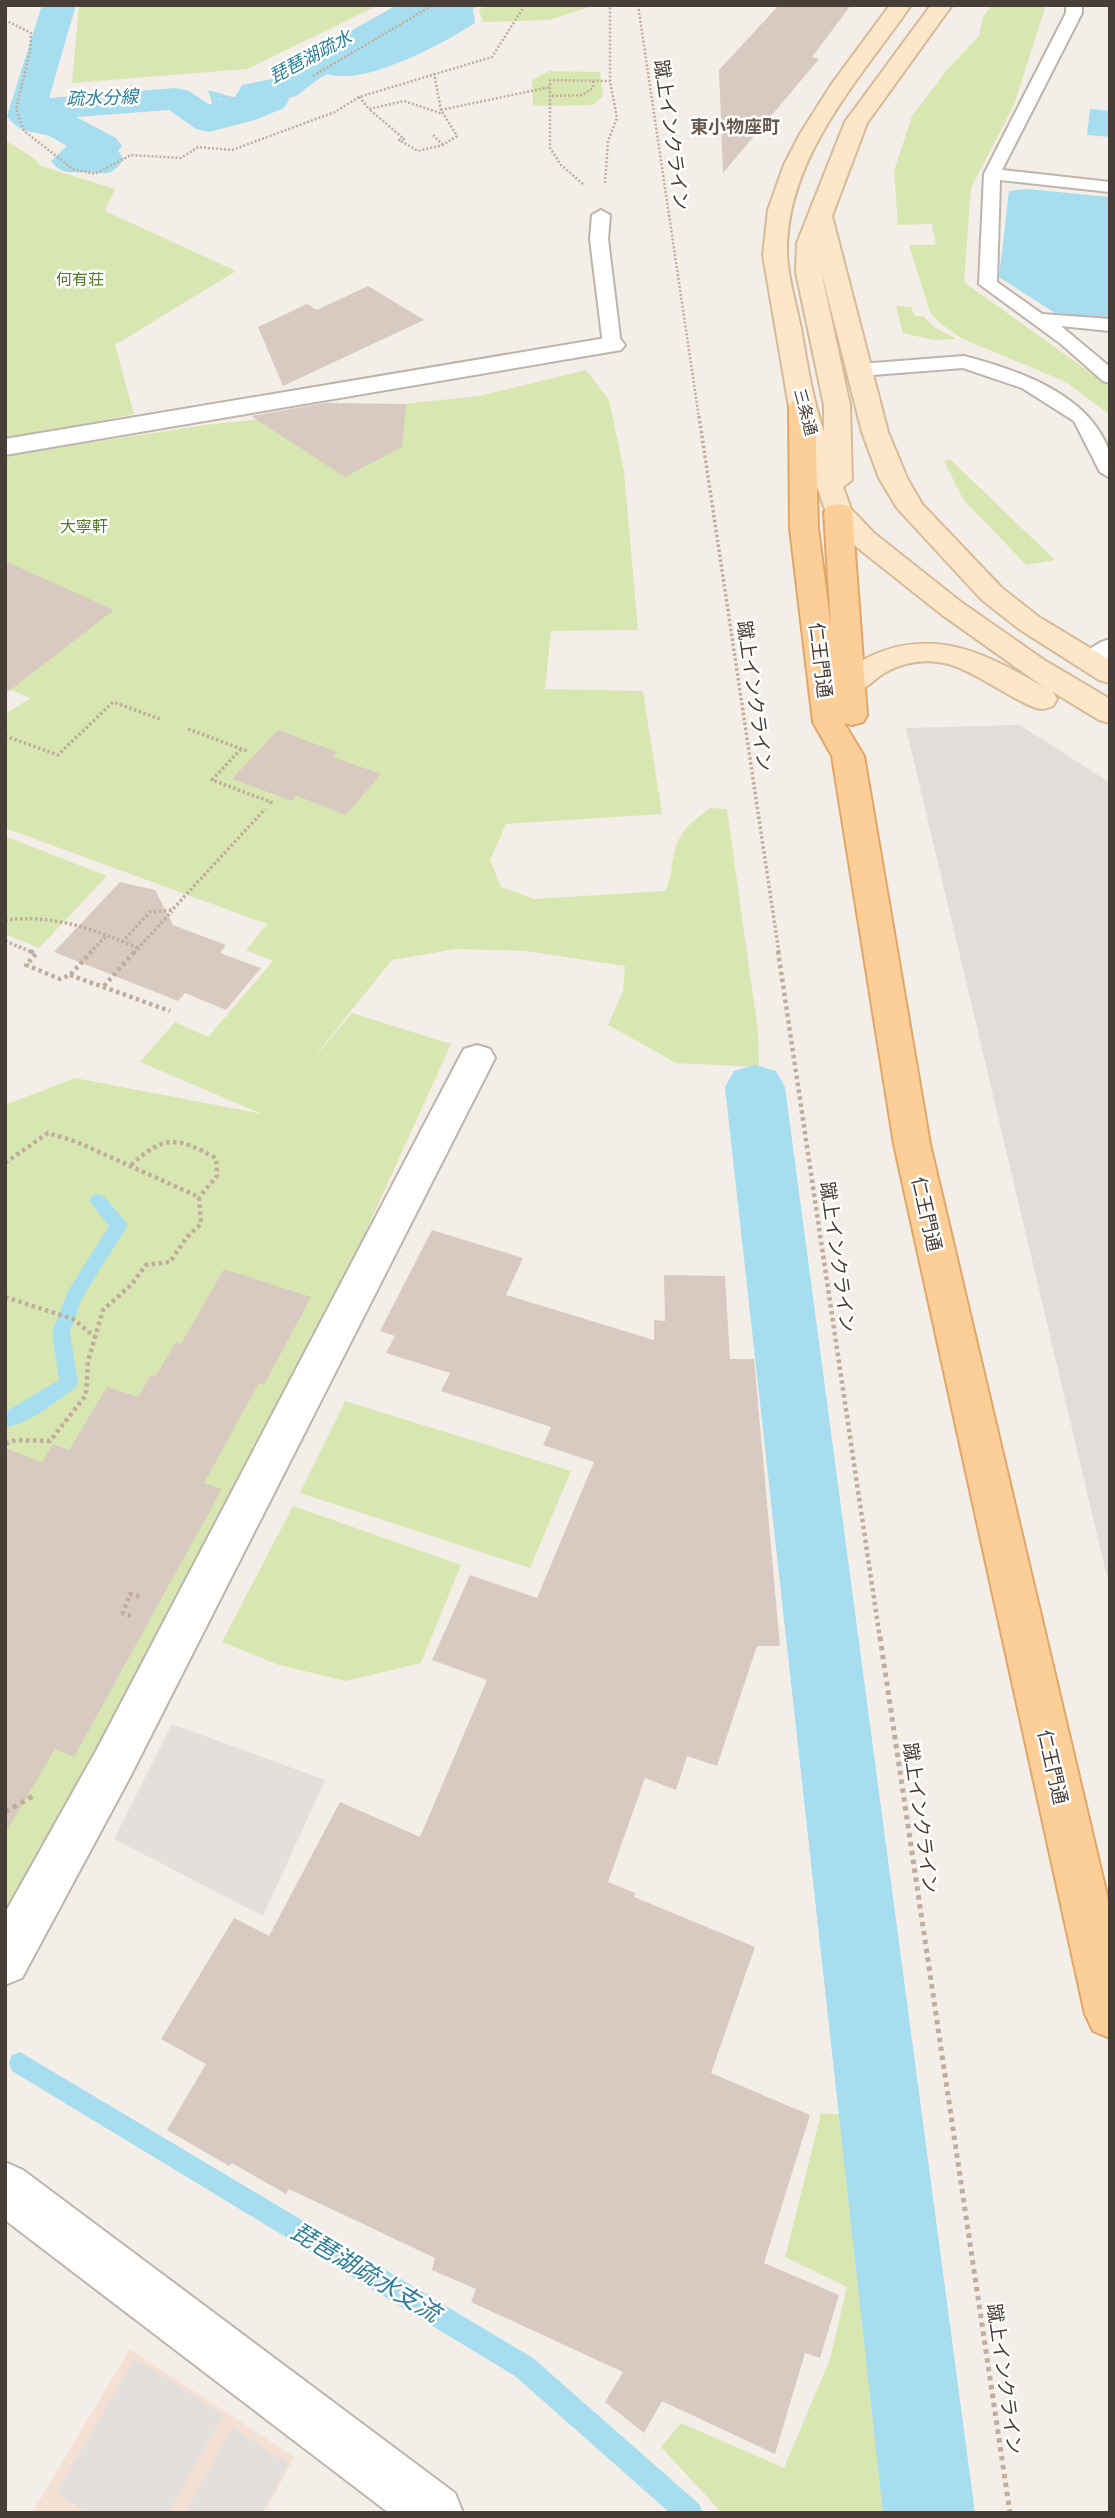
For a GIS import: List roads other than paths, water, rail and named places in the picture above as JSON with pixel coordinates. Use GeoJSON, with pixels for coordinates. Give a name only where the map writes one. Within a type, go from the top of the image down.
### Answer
{"type":"FeatureCollection","features":[{"type":"Feature","properties":{"kind":"main road","name":"三条通"},"geometry":{"type":"LineString","coordinates":[[901,5],[839,90],[811,134],[796,165],[780,210],[775,255],[802,407],[838,512],[864,539],[951,608],[1033,667],[1110,713]]}},
{"type":"Feature","properties":{"kind":"main road"},"geometry":{"type":"LineString","coordinates":[[848,756],[853,723],[838,512],[837,405],[807,262],[809,243],[856,122],[942,5]]}},
{"type":"Feature","properties":{"kind":"main road"},"geometry":{"type":"LineString","coordinates":[[820,216],[872,422],[893,478],[911,508],[992,594],[1029,623],[1103,660]]}},
{"type":"Feature","properties":{"kind":"main road","name":"仁王門通"},"geometry":{"type":"LineString","coordinates":[[802,407],[804,528],[828,722],[848,756],[912,1144],[1110,2014]]}},
{"type":"Feature","properties":{"kind":"main road"},"geometry":{"type":"LineString","coordinates":[[850,685],[876,664],[893,656],[933,650],[951,653],[966,657],[1012,682],[1110,740]]}},
{"type":"Feature","properties":{"kind":"street"},"geometry":{"type":"LineString","coordinates":[[5,447],[612,345]]}},
{"type":"Feature","properties":{"kind":"street"},"geometry":{"type":"LineString","coordinates":[[5,1961],[119,1753],[477,1058]]}},
{"type":"Feature","properties":{"kind":"street"},"geometry":{"type":"LineString","coordinates":[[5,2188],[434,2512]]}},
{"type":"Feature","properties":{"kind":"lane"},"geometry":{"type":"LineString","coordinates":[[1074,5],[1074,13],[992,174],[988,284],[1068,340],[1110,377]]}},
{"type":"Feature","properties":{"kind":"lane"},"geometry":{"type":"LineString","coordinates":[[992,174],[1110,187]]}},
{"type":"Feature","properties":{"kind":"lane"},"geometry":{"type":"LineString","coordinates":[[601,215],[599,239],[612,345]]}},
{"type":"Feature","properties":{"kind":"lane"},"geometry":{"type":"LineString","coordinates":[[1037,318],[1110,325]]}},
{"type":"Feature","properties":{"kind":"lane"},"geometry":{"type":"LineString","coordinates":[[860,370],[964,362],[1029,384],[1082,418],[1110,472]]}},
{"type":"Feature","properties":{"kind":"water"},"geometry":{"type":"Polygon","coordinates":[[[440,5],[478,5],[473,9],[475,23],[424,51],[382,69],[343,76],[327,74],[440,5]]]}},
{"type":"Feature","properties":{"kind":"water"},"geometry":{"type":"Polygon","coordinates":[[[1090,109],[1110,111],[1110,137],[1087,135],[1090,109]]]}},
{"type":"Feature","properties":{"kind":"water"},"geometry":{"type":"Polygon","coordinates":[[[1027,189],[1110,197],[1110,318],[1055,313],[999,277],[1009,191],[1027,189]]]}},
{"type":"Feature","properties":{"kind":"waterway","name":"疏水分線"},"geometry":{"type":"LineString","coordinates":[[59,5],[25,116],[38,124],[52,123],[93,145],[70,161],[75,163],[81,158],[98,164],[105,159],[90,155],[103,146],[56,121],[56,107],[176,99],[209,121],[233,115],[226,109],[233,107],[242,112],[271,100],[252,99],[255,93],[283,88],[304,72],[422,5]]}},
{"type":"Feature","properties":{"kind":"waterway","name":"琵琶湖疏水"},"geometry":{"type":"LineString","coordinates":[[226,117],[220,112],[212,92],[243,103],[250,109]]}},
{"type":"Feature","properties":{"kind":"waterway"},"geometry":{"type":"LineString","coordinates":[[755,1087],[929,2513]]}},
{"type":"Feature","properties":{"kind":"waterway"},"geometry":{"type":"LineString","coordinates":[[8,1420],[69,1383],[61,1332],[74,1296],[119,1225],[98,1201]]}},
{"type":"Feature","properties":{"kind":"waterway","name":"琵琶湖疏水支流"},"geometry":{"type":"LineString","coordinates":[[20,2063],[524,2367],[690,2513]]}},
{"type":"Feature","properties":{"kind":"district","name":"東小物座町"},"geometry":{"type":"Point","coordinates":[735,126]}},
{"type":"Feature","properties":{"kind":"park label","name":"何有荘"},"geometry":{"type":"Point","coordinates":[80,279]}},
{"type":"Feature","properties":{"kind":"park label","name":"大寧軒"},"geometry":{"type":"Point","coordinates":[84,526]}}]}
